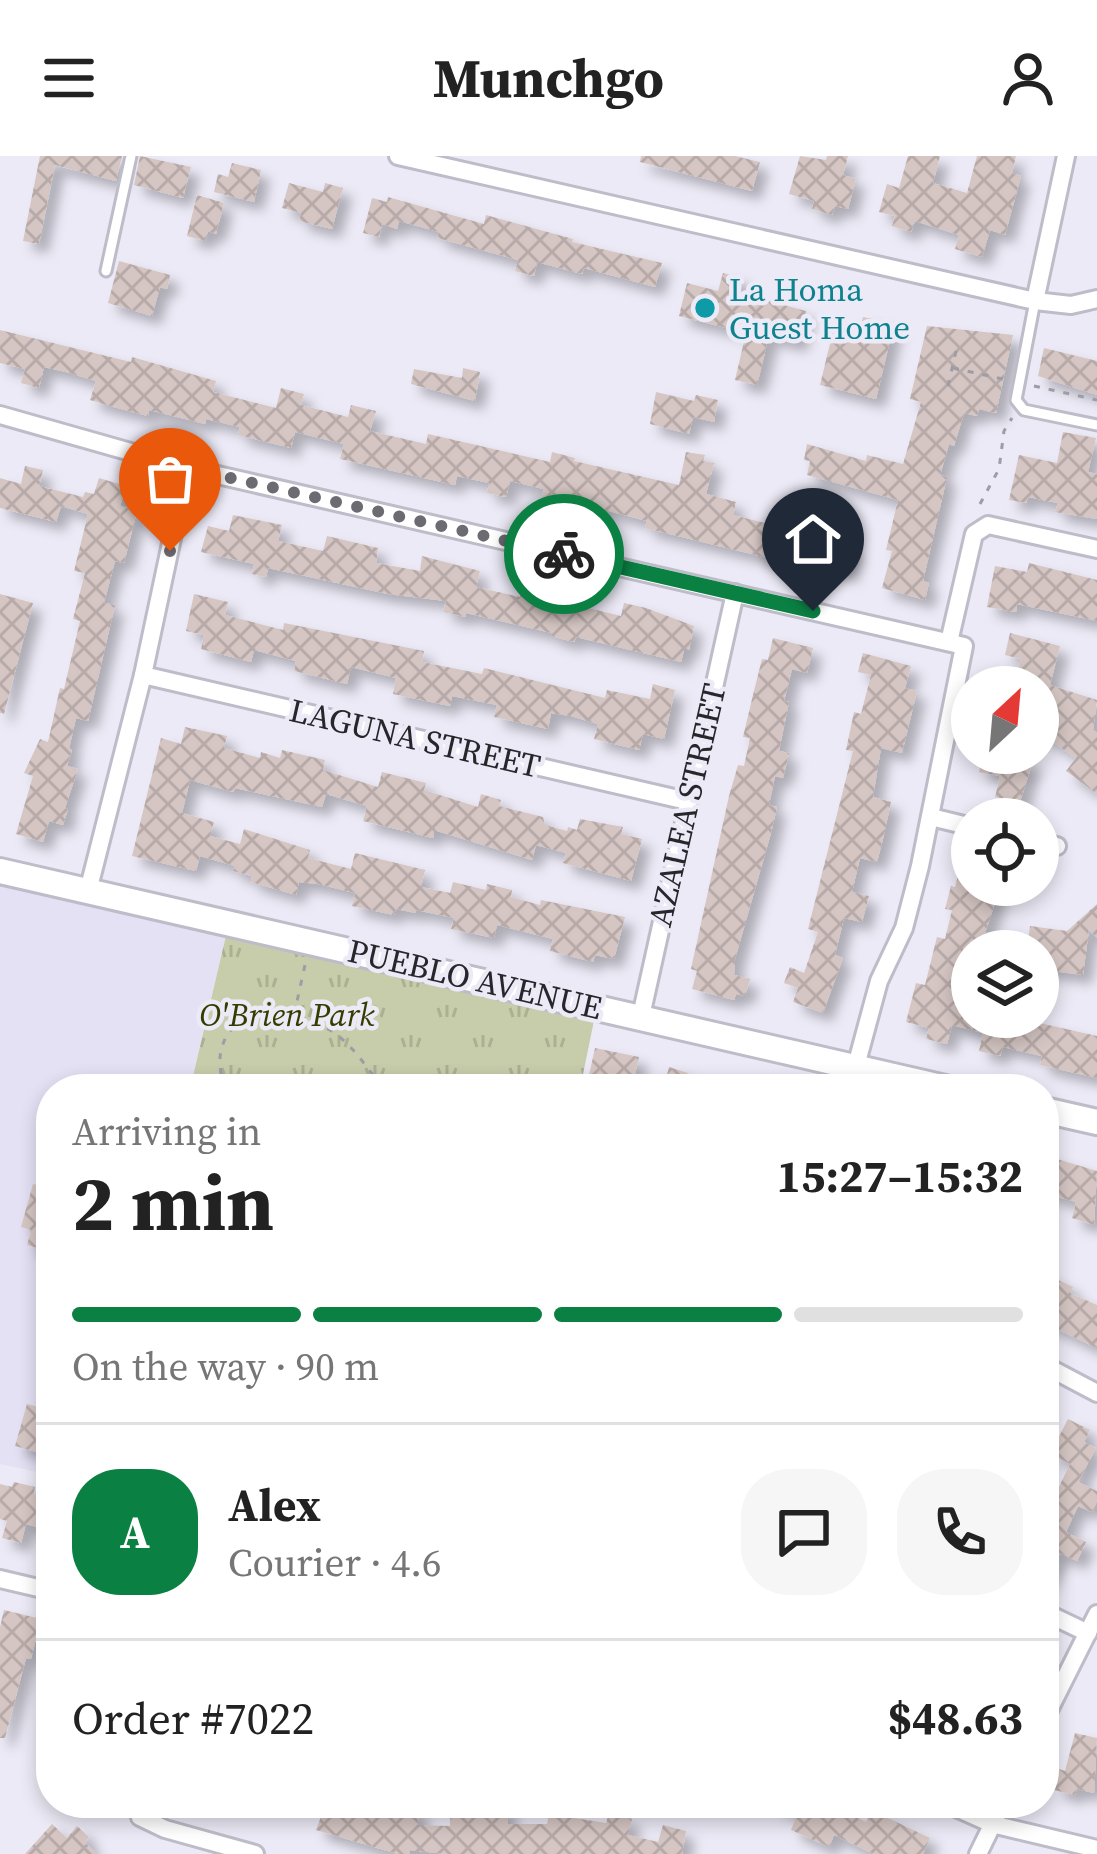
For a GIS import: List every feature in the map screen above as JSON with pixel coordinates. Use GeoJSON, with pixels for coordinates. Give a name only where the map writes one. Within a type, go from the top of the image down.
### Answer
{"type":"FeatureCollection","features":[{"type":"Feature","properties":{"kind":"street"},"geometry":{"type":"LineString","coordinates":[[398,156],[1035,301],[1071,304],[1097,299]]}},
{"type":"Feature","properties":{"kind":"street"},"geometry":{"type":"LineString","coordinates":[[1035,301],[1066,156]]}},
{"type":"Feature","properties":{"kind":"street"},"geometry":{"type":"LineString","coordinates":[[0,415],[187,468],[956,644]]}},
{"type":"Feature","properties":{"kind":"street"},"geometry":{"type":"LineString","coordinates":[[88,891],[143,675],[187,468]]}},
{"type":"Feature","properties":{"kind":"street"},"geometry":{"type":"LineString","coordinates":[[856,1066],[879,981],[904,928],[931,817],[974,534],[988,525],[1097,549]]}},
{"type":"Feature","properties":{"kind":"street","name":"AZALEA STREET"},"geometry":{"type":"LineString","coordinates":[[641,1016],[735,593]]}},
{"type":"Feature","properties":{"kind":"street","name":"LAGUNA STREET"},"geometry":{"type":"LineString","coordinates":[[143,675],[687,800]]}},
{"type":"Feature","properties":{"kind":"street"},"geometry":{"type":"LineString","coordinates":[[931,817],[951,821]]}},
{"type":"Feature","properties":{"kind":"street","name":"PUEBLO AVENUE"},"geometry":{"type":"LineString","coordinates":[[0,872],[887,1074]]}},
{"type":"Feature","properties":{"kind":"street"},"geometry":{"type":"LineString","coordinates":[[1059,1113],[1097,1122]]}},
{"type":"Feature","properties":{"kind":"street"},"geometry":{"type":"LineString","coordinates":[[1059,1374],[1097,1393]]}},
{"type":"Feature","properties":{"kind":"street"},"geometry":{"type":"LineString","coordinates":[[0,1579],[36,1588]]}},
{"type":"Feature","properties":{"kind":"street"},"geometry":{"type":"LineString","coordinates":[[1059,1690],[1097,1613]]}},
{"type":"Feature","properties":{"kind":"street"},"geometry":{"type":"LineString","coordinates":[[1059,1619],[1088,1633]]}},
{"type":"Feature","properties":{"kind":"street"},"geometry":{"type":"LineString","coordinates":[[142,1818],[255,1854]]}},
{"type":"Feature","properties":{"kind":"street"},"geometry":{"type":"LineString","coordinates":[[979,1818],[1097,1849]]}},
{"type":"Feature","properties":{"kind":"street"},"geometry":{"type":"LineString","coordinates":[[978,1854],[995,1818]]}},
{"type":"Feature","properties":{"kind":"lane"},"geometry":{"type":"LineString","coordinates":[[106,272],[131,156]]}},
{"type":"Feature","properties":{"kind":"lane"},"geometry":{"type":"LineString","coordinates":[[1035,301],[1016,400],[1021,407],[1097,425]]}},
{"type":"Feature","properties":{"kind":"path"},"geometry":{"type":"LineString","coordinates":[[948,386],[956,351]]}},
{"type":"Feature","properties":{"kind":"path"},"geometry":{"type":"LineString","coordinates":[[980,504],[999,469],[1004,431],[1021,407]]}},
{"type":"Feature","properties":{"kind":"path"},"geometry":{"type":"LineString","coordinates":[[293,1016],[305,964]]}},
{"type":"Feature","properties":{"kind":"path"},"geometry":{"type":"LineString","coordinates":[[222,1074],[220,1055],[226,1036],[241,1022],[276,1012],[329,1029],[352,1047],[373,1074]]}},
{"type":"Feature","properties":{"kind":"shaded area"},"geometry":{"type":"Polygon","coordinates":[[[0,871],[229,923],[194,1074],[36,1074],[36,1472],[0,1464],[0,871]]]}},
{"type":"Feature","properties":{"kind":"green space","name":"O'Brien Park"},"geometry":{"type":"Polygon","coordinates":[[[229,923],[597,1006],[583,1074],[194,1074],[229,923]]]}},
{"type":"Feature","properties":{"kind":"building"},"geometry":{"type":"Polygon","coordinates":[[[40,156],[122,156],[116,181],[55,165],[39,244],[23,241],[40,156]]]}},
{"type":"Feature","properties":{"kind":"building"},"geometry":{"type":"Polygon","coordinates":[[[140,156],[191,167],[183,198],[134,185],[140,156]]]}},
{"type":"Feature","properties":{"kind":"building"},"geometry":{"type":"Polygon","coordinates":[[[641,156],[735,156],[760,162],[752,191],[640,162],[641,156]]]}},
{"type":"Feature","properties":{"kind":"building"},"geometry":{"type":"Polygon","coordinates":[[[800,156],[826,160],[827,156],[848,156],[843,175],[856,179],[848,209],[835,206],[832,215],[812,209],[814,201],[789,194],[800,156]]]}},
{"type":"Feature","properties":{"kind":"building"},"geometry":{"type":"Polygon","coordinates":[[[908,156],[940,156],[933,183],[967,193],[977,156],[1016,156],[1012,173],[1021,176],[1005,235],[990,230],[982,257],[955,249],[959,235],[915,221],[911,232],[892,226],[895,216],[879,212],[887,184],[899,188],[908,156]]]}},
{"type":"Feature","properties":{"kind":"building"},"geometry":{"type":"Polygon","coordinates":[[[232,163],[261,170],[254,202],[214,192],[218,174],[228,177],[232,163]]]}},
{"type":"Feature","properties":{"kind":"building"},"geometry":{"type":"Polygon","coordinates":[[[289,183],[323,192],[325,183],[343,188],[332,229],[299,221],[301,213],[282,208],[289,183]]]}},
{"type":"Feature","properties":{"kind":"building"},"geometry":{"type":"Polygon","coordinates":[[[197,195],[224,203],[216,234],[208,231],[205,241],[187,236],[197,195]]]}},
{"type":"Feature","properties":{"kind":"building"},"geometry":{"type":"Polygon","coordinates":[[[388,197],[484,224],[486,215],[662,263],[655,287],[584,268],[582,274],[537,262],[534,276],[515,271],[518,260],[437,238],[439,232],[399,221],[397,229],[382,224],[379,237],[363,233],[372,198],[387,202],[388,197]]]}},
{"type":"Feature","properties":{"kind":"building"},"geometry":{"type":"Polygon","coordinates":[[[119,261],[170,275],[167,289],[160,287],[152,316],[108,303],[119,261]]]}},
{"type":"Feature","properties":{"kind":"building"},"geometry":{"type":"Polygon","coordinates":[[[723,273],[743,278],[740,293],[806,311],[798,343],[769,336],[757,385],[735,380],[746,333],[679,316],[687,283],[718,291],[723,273]]]}},
{"type":"Feature","properties":{"kind":"building"},"geometry":{"type":"Polygon","coordinates":[[[863,317],[894,324],[876,399],[820,385],[836,319],[861,325],[863,317]]]}},
{"type":"Feature","properties":{"kind":"building"},"geometry":{"type":"Polygon","coordinates":[[[927,326],[1013,335],[996,413],[979,409],[977,416],[964,413],[954,446],[949,444],[940,475],[947,477],[923,581],[929,583],[925,600],[882,588],[898,500],[807,475],[810,461],[804,460],[807,444],[866,461],[867,455],[903,464],[921,402],[910,399],[927,326]]]}},
{"type":"Feature","properties":{"kind":"building"},"geometry":{"type":"Polygon","coordinates":[[[0,330],[131,362],[132,357],[216,381],[213,392],[276,408],[281,388],[304,394],[301,405],[348,417],[351,405],[376,411],[370,431],[426,444],[428,434],[550,462],[552,452],[679,485],[686,452],[705,455],[703,461],[714,463],[706,494],[736,502],[733,515],[801,532],[805,516],[828,523],[823,539],[856,548],[849,574],[775,551],[772,559],[645,528],[647,521],[609,511],[589,509],[587,517],[540,505],[544,489],[510,481],[506,497],[487,493],[489,483],[457,476],[455,485],[340,459],[344,444],[295,432],[291,448],[238,435],[240,427],[206,419],[205,424],[149,410],[148,416],[90,400],[96,381],[66,372],[44,367],[39,388],[21,383],[25,369],[0,363],[0,330]]]}},
{"type":"Feature","properties":{"kind":"building"},"geometry":{"type":"Polygon","coordinates":[[[1044,348],[1097,361],[1097,395],[1038,376],[1044,348]]]}},
{"type":"Feature","properties":{"kind":"building"},"geometry":{"type":"Polygon","coordinates":[[[463,368],[480,372],[475,401],[411,384],[414,369],[462,378],[463,368]]]}},
{"type":"Feature","properties":{"kind":"building"},"geometry":{"type":"Polygon","coordinates":[[[656,392],[694,401],[696,395],[718,400],[714,422],[693,417],[689,434],[650,424],[656,392]]]}},
{"type":"Feature","properties":{"kind":"building"},"geometry":{"type":"Polygon","coordinates":[[[1063,432],[1096,438],[1088,472],[1097,474],[1097,519],[1055,512],[1058,503],[1028,497],[1026,503],[1009,500],[1019,455],[1057,463],[1063,432]]]}},
{"type":"Feature","properties":{"kind":"building"},"geometry":{"type":"Polygon","coordinates":[[[25,466],[43,470],[39,486],[83,497],[85,492],[94,494],[99,478],[126,486],[120,506],[137,511],[124,563],[115,561],[104,603],[115,605],[88,721],[76,718],[67,766],[78,769],[68,809],[63,825],[49,821],[43,842],[16,834],[33,776],[24,773],[40,739],[48,742],[60,688],[64,689],[80,621],[73,619],[85,573],[74,571],[88,514],[61,506],[56,522],[0,508],[0,478],[21,484],[25,466]]]}},
{"type":"Feature","properties":{"kind":"building"},"geometry":{"type":"Polygon","coordinates":[[[233,515],[282,525],[278,541],[323,551],[327,536],[378,548],[376,563],[420,571],[422,556],[480,571],[476,587],[520,597],[524,581],[579,595],[576,605],[621,616],[624,603],[646,608],[694,626],[689,650],[684,650],[681,662],[576,637],[574,642],[466,613],[466,617],[443,612],[446,601],[388,594],[268,568],[266,577],[252,574],[254,564],[201,552],[208,526],[229,531],[233,515]]]}},
{"type":"Feature","properties":{"kind":"building"},"geometry":{"type":"Polygon","coordinates":[[[1029,563],[1097,580],[1097,621],[1017,604],[1016,612],[987,607],[995,566],[1027,572],[1029,563]]]}},
{"type":"Feature","properties":{"kind":"building"},"geometry":{"type":"Polygon","coordinates":[[[0,594],[33,603],[4,714],[0,713],[0,594]]]}},
{"type":"Feature","properties":{"kind":"building"},"geometry":{"type":"Polygon","coordinates":[[[194,594],[228,602],[225,615],[283,630],[284,623],[424,651],[422,662],[482,674],[484,668],[605,698],[607,690],[650,699],[653,684],[675,690],[664,739],[643,734],[639,750],[594,739],[598,724],[571,716],[551,713],[548,729],[494,717],[497,705],[452,696],[450,706],[393,694],[396,678],[351,667],[347,684],[294,671],[296,661],[254,650],[251,662],[201,649],[204,635],[186,631],[194,594]]]}},
{"type":"Feature","properties":{"kind":"building"},"geometry":{"type":"Polygon","coordinates":[[[1010,633],[1060,646],[1055,666],[1019,666],[1021,659],[1005,655],[1010,633]]]}},
{"type":"Feature","properties":{"kind":"building"},"geometry":{"type":"Polygon","coordinates":[[[773,638],[813,648],[807,673],[792,669],[784,701],[789,702],[779,751],[789,753],[783,778],[775,776],[769,805],[777,807],[735,959],[734,975],[750,979],[745,996],[736,994],[734,1000],[692,989],[697,971],[691,969],[729,796],[738,765],[744,766],[750,738],[743,737],[753,695],[773,638]]]}},
{"type":"Feature","properties":{"kind":"building"},"geometry":{"type":"Polygon","coordinates":[[[863,653],[911,666],[905,688],[917,691],[902,753],[881,748],[873,797],[891,802],[883,839],[877,862],[860,858],[852,892],[869,896],[862,922],[844,918],[835,955],[843,958],[823,1013],[793,1002],[798,988],[784,983],[790,967],[804,973],[818,932],[808,929],[853,751],[846,750],[854,712],[861,714],[871,675],[858,672],[863,653]]]}},
{"type":"Feature","properties":{"kind":"building"},"geometry":{"type":"Polygon","coordinates":[[[1059,688],[1097,700],[1093,730],[1097,733],[1097,794],[1066,771],[1076,758],[1059,746],[1059,688]]]}},
{"type":"Feature","properties":{"kind":"building"},"geometry":{"type":"Polygon","coordinates":[[[185,727],[227,736],[224,748],[260,758],[261,752],[280,758],[282,750],[325,760],[323,770],[378,787],[382,772],[426,783],[424,790],[478,807],[481,794],[501,800],[499,806],[543,817],[545,825],[567,831],[568,827],[577,830],[580,819],[623,827],[621,834],[642,839],[631,881],[563,863],[566,853],[536,845],[532,860],[434,830],[433,838],[363,821],[367,806],[326,794],[322,807],[190,780],[182,813],[214,822],[210,836],[240,844],[244,829],[310,850],[308,858],[351,869],[355,853],[425,870],[421,887],[450,893],[453,882],[486,890],[487,884],[512,890],[511,897],[540,905],[541,900],[625,917],[614,959],[595,955],[593,962],[550,951],[553,939],[497,925],[494,938],[451,929],[454,918],[396,909],[394,915],[352,906],[355,893],[318,884],[299,882],[296,895],[251,882],[252,876],[233,871],[235,866],[200,856],[196,871],[132,856],[161,738],[181,744],[185,727]]]}},
{"type":"Feature","properties":{"kind":"building"},"geometry":{"type":"Polygon","coordinates":[[[990,774],[1029,774],[1021,798],[995,797],[1000,776],[990,774]]]}},
{"type":"Feature","properties":{"kind":"building"},"geometry":{"type":"Polygon","coordinates":[[[951,886],[951,906],[994,906],[986,930],[951,930],[947,1044],[926,1039],[929,1028],[906,1022],[916,983],[925,985],[937,937],[945,939],[952,910],[945,909],[951,886]]]}},
{"type":"Feature","properties":{"kind":"building"},"geometry":{"type":"Polygon","coordinates":[[[1097,904],[1097,938],[1089,929],[1083,975],[1059,972],[1059,930],[1030,930],[1030,926],[1067,931],[1097,904]]]}},
{"type":"Feature","properties":{"kind":"building"},"geometry":{"type":"Polygon","coordinates":[[[1059,1027],[1097,1036],[1097,1078],[1040,1065],[1042,1056],[1003,1047],[1000,1056],[979,1051],[982,1038],[1059,1038],[1059,1027]]]}},
{"type":"Feature","properties":{"kind":"building"},"geometry":{"type":"Polygon","coordinates":[[[595,1048],[639,1057],[635,1074],[589,1074],[595,1048]]]}},
{"type":"Feature","properties":{"kind":"building"},"geometry":{"type":"Polygon","coordinates":[[[1059,1160],[1097,1171],[1094,1225],[1072,1218],[1076,1202],[1059,1197],[1059,1160]]]}},
{"type":"Feature","properties":{"kind":"building"},"geometry":{"type":"Polygon","coordinates":[[[36,1185],[36,1248],[27,1245],[31,1230],[21,1227],[36,1185]]]}},
{"type":"Feature","properties":{"kind":"building"},"geometry":{"type":"Polygon","coordinates":[[[1059,1280],[1073,1287],[1070,1293],[1097,1305],[1097,1348],[1059,1330],[1059,1280]]]}},
{"type":"Feature","properties":{"kind":"building"},"geometry":{"type":"Polygon","coordinates":[[[27,1404],[36,1406],[36,1452],[15,1446],[27,1404]]]}},
{"type":"Feature","properties":{"kind":"building"},"geometry":{"type":"Polygon","coordinates":[[[1068,1419],[1090,1430],[1084,1442],[1096,1448],[1078,1482],[1097,1491],[1097,1501],[1092,1512],[1078,1506],[1066,1532],[1086,1542],[1077,1561],[1059,1555],[1059,1487],[1070,1464],[1059,1458],[1059,1436],[1068,1419]]]}},
{"type":"Feature","properties":{"kind":"building"},"geometry":{"type":"Polygon","coordinates":[[[14,1482],[35,1487],[36,1527],[26,1524],[21,1543],[2,1538],[7,1521],[0,1519],[0,1484],[12,1487],[14,1482]]]}},
{"type":"Feature","properties":{"kind":"building"},"geometry":{"type":"Polygon","coordinates":[[[4,1610],[36,1618],[31,1659],[26,1658],[5,1738],[0,1738],[4,1610]]]}},
{"type":"Feature","properties":{"kind":"building"},"geometry":{"type":"Polygon","coordinates":[[[1075,1733],[1097,1738],[1094,1793],[1059,1791],[1059,1769],[1065,1771],[1075,1733]]]}},
{"type":"Feature","properties":{"kind":"building"},"geometry":{"type":"Polygon","coordinates":[[[320,1818],[419,1818],[417,1825],[450,1826],[450,1818],[547,1824],[548,1818],[606,1823],[608,1818],[628,1818],[632,1819],[628,1835],[658,1842],[663,1825],[686,1831],[682,1854],[410,1850],[398,1854],[316,1830],[320,1818]]]}},
{"type":"Feature","properties":{"kind":"building"},"geometry":{"type":"Polygon","coordinates":[[[796,1818],[866,1822],[868,1818],[888,1818],[930,1838],[923,1854],[874,1854],[834,1835],[829,1847],[791,1830],[796,1818]]]}},
{"type":"Feature","properties":{"kind":"building"},"geometry":{"type":"Polygon","coordinates":[[[52,1824],[67,1838],[77,1826],[89,1837],[85,1842],[96,1854],[25,1854],[52,1824]]]}},
{"type":"Feature","properties":{"kind":"way so far"},"geometry":{"type":"LineString","coordinates":[[170,551],[187,468],[564,554]]}},
{"type":"Feature","properties":{"kind":"place","name":"La Homa Guest Home"},"geometry":{"type":"Point","coordinates":[705,308]}},
{"type":"Feature","properties":{"kind":"route"},"geometry":{"type":"LineString","coordinates":[[564,554],[813,611]]}}]}
